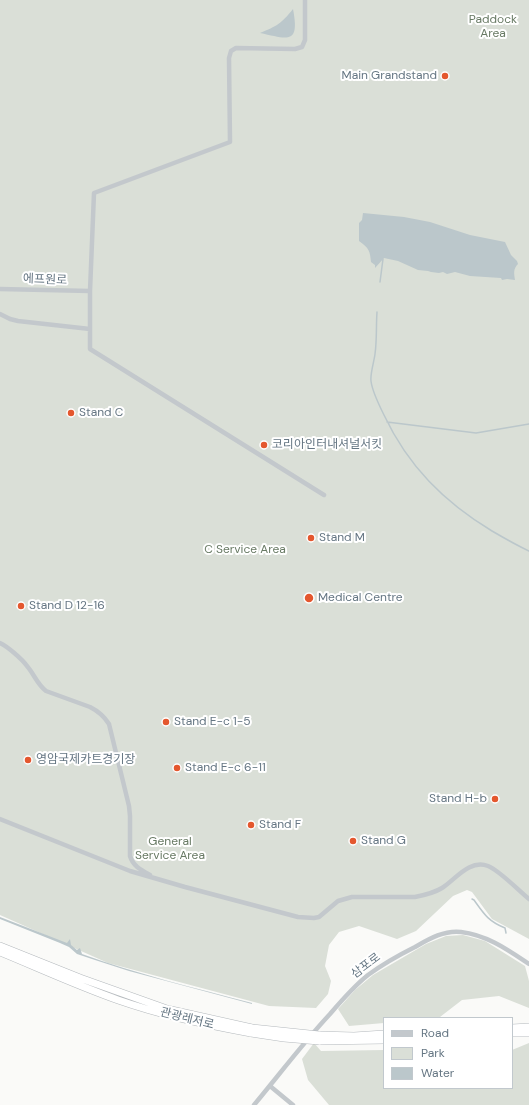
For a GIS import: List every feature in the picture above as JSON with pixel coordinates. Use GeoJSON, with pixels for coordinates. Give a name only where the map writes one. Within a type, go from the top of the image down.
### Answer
{"type":"FeatureCollection","features":[{"type":"Feature","properties":{"kind":"highway","name":"관광레저로"},"geometry":{"type":"LineString","coordinates":[[0,946],[118,1000],[177,1018],[212,1026],[251,1030],[284,1038],[383,1040]]}},
{"type":"Feature","properties":{"kind":"highway","name":"관광레저로"},"geometry":{"type":"LineString","coordinates":[[0,952],[54,971]]}},
{"type":"Feature","properties":{"kind":"highway"},"geometry":{"type":"LineString","coordinates":[[513,1028],[529,1027]]}},
{"type":"Feature","properties":{"kind":"highway"},"geometry":{"type":"LineString","coordinates":[[513,1034],[529,1033]]}},
{"type":"Feature","properties":{"kind":"highway","name":"관광레저로"},"geometry":{"type":"LineString","coordinates":[[319,1038],[383,1034]]}},
{"type":"Feature","properties":{"kind":"street"},"geometry":{"type":"LineString","coordinates":[[305,0],[305,40],[302,47],[295,49],[236,48],[231,51],[229,58],[230,142],[94,193],[90,291],[90,349],[324,494]]}},
{"type":"Feature","properties":{"kind":"street","name":"에프원로"},"geometry":{"type":"LineString","coordinates":[[0,289],[90,291]]}},
{"type":"Feature","properties":{"kind":"street"},"geometry":{"type":"LineString","coordinates":[[0,314],[18,321],[90,329]]}},
{"type":"Feature","properties":{"kind":"street"},"geometry":{"type":"LineString","coordinates":[[0,644],[5,645],[27,665],[40,687],[46,692],[90,707],[105,718],[108,724],[129,806],[130,864],[128,867],[123,868]]}},
{"type":"Feature","properties":{"kind":"street"},"geometry":{"type":"LineString","coordinates":[[0,819],[123,868],[159,880],[298,917],[319,917],[338,901],[352,897],[415,897],[425,895],[443,887],[468,868],[475,865],[488,866],[496,871],[529,900]]}},
{"type":"Feature","properties":{"kind":"street"},"geometry":{"type":"LineString","coordinates":[[130,856],[132,862],[141,870],[159,880]]}},
{"type":"Feature","properties":{"kind":"street","name":"삼포로"},"geometry":{"type":"LineString","coordinates":[[254,1105],[313,1033],[353,988],[381,966],[421,943],[445,933],[460,932],[475,934],[501,946],[529,964]]}},
{"type":"Feature","properties":{"kind":"street"},"geometry":{"type":"LineString","coordinates":[[270,1086],[293,1105]]}},
{"type":"Feature","properties":{"kind":"green space","name":"코리아인터내셔널서킷"},"geometry":{"type":"Polygon","coordinates":[[[0,0],[529,0],[529,939],[492,919],[472,892],[467,890],[453,896],[416,931],[397,939],[359,926],[339,932],[329,945],[325,966],[331,981],[328,994],[316,1008],[269,1006],[108,963],[0,915],[0,0]]]}},
{"type":"Feature","properties":{"kind":"green space"},"geometry":{"type":"Polygon","coordinates":[[[463,935],[485,941],[525,966],[529,981],[529,1008],[499,996],[462,1000],[440,1017],[383,1017],[383,1023],[349,1026],[338,1009],[355,990],[373,975],[426,944],[446,936],[463,935]]]}},
{"type":"Feature","properties":{"kind":"green space"},"geometry":{"type":"Polygon","coordinates":[[[314,1043],[321,1051],[383,1050],[383,1089],[513,1089],[513,1050],[529,1043],[529,1105],[329,1105],[308,1080],[302,1059],[314,1043]]]}},
{"type":"Feature","properties":{"kind":"water"},"geometry":{"type":"Polygon","coordinates":[[[293,9],[295,29],[290,37],[285,38],[260,33],[278,24],[293,9]]]}},
{"type":"Feature","properties":{"kind":"water"},"geometry":{"type":"Polygon","coordinates":[[[363,213],[404,217],[430,222],[470,235],[505,242],[511,255],[518,264],[514,273],[515,280],[470,276],[455,272],[447,274],[443,272],[439,273],[418,270],[398,261],[384,258],[375,268],[375,265],[371,262],[368,250],[359,241],[359,223],[362,220],[363,213]]]}},
{"type":"Feature","properties":{"kind":"water"},"geometry":{"type":"Polygon","coordinates":[[[0,917],[67,943],[70,939],[71,945],[77,950],[80,948],[82,954],[145,974],[252,1004],[129,971],[77,954],[69,947],[0,919],[0,917]]]}},
{"type":"Feature","properties":{"kind":"waterway"},"geometry":{"type":"LineString","coordinates":[[380,282],[383,259]]}},
{"type":"Feature","properties":{"kind":"waterway"},"geometry":{"type":"LineString","coordinates":[[377,312],[376,349],[371,381],[376,398],[384,415],[404,451],[429,481],[458,508],[492,531],[529,551]]}},
{"type":"Feature","properties":{"kind":"waterway"},"geometry":{"type":"LineString","coordinates":[[387,422],[476,433],[529,424]]}},
{"type":"Feature","properties":{"kind":"waterway"},"geometry":{"type":"LineString","coordinates":[[472,899],[490,920],[505,928],[506,933]]}},
{"type":"Feature","properties":{"kind":"place","name":"Main Grandstand"},"geometry":{"type":"Point","coordinates":[445,76]}},
{"type":"Feature","properties":{"kind":"place","name":"Stand C"},"geometry":{"type":"Point","coordinates":[71,413]}},
{"type":"Feature","properties":{"kind":"place","name":"코리아인터내셔널서킷"},"geometry":{"type":"Point","coordinates":[264,445]}},
{"type":"Feature","properties":{"kind":"place","name":"Stand M"},"geometry":{"type":"Point","coordinates":[311,538]}},
{"type":"Feature","properties":{"kind":"place","name":"Medical Centre"},"geometry":{"type":"Point","coordinates":[309,598]}},
{"type":"Feature","properties":{"kind":"place","name":"Stand D 12-16"},"geometry":{"type":"Point","coordinates":[21,606]}},
{"type":"Feature","properties":{"kind":"place","name":"Stand E-c 1-5"},"geometry":{"type":"Point","coordinates":[166,722]}},
{"type":"Feature","properties":{"kind":"place","name":"영암국제카트경기장"},"geometry":{"type":"Point","coordinates":[28,760]}},
{"type":"Feature","properties":{"kind":"place","name":"Stand E-c 6-11"},"geometry":{"type":"Point","coordinates":[177,768]}},
{"type":"Feature","properties":{"kind":"place","name":"Stand H-b"},"geometry":{"type":"Point","coordinates":[495,799]}},
{"type":"Feature","properties":{"kind":"place","name":"Stand F"},"geometry":{"type":"Point","coordinates":[251,825]}},
{"type":"Feature","properties":{"kind":"place","name":"Stand G"},"geometry":{"type":"Point","coordinates":[353,841]}},
{"type":"Feature","properties":{"kind":"park label","name":"Paddock Area"},"geometry":{"type":"Point","coordinates":[493,27]}},
{"type":"Feature","properties":{"kind":"park label","name":"C Service Area"},"geometry":{"type":"Point","coordinates":[245,550]}},
{"type":"Feature","properties":{"kind":"park label","name":"General Service Area"},"geometry":{"type":"Point","coordinates":[170,849]}}]}
